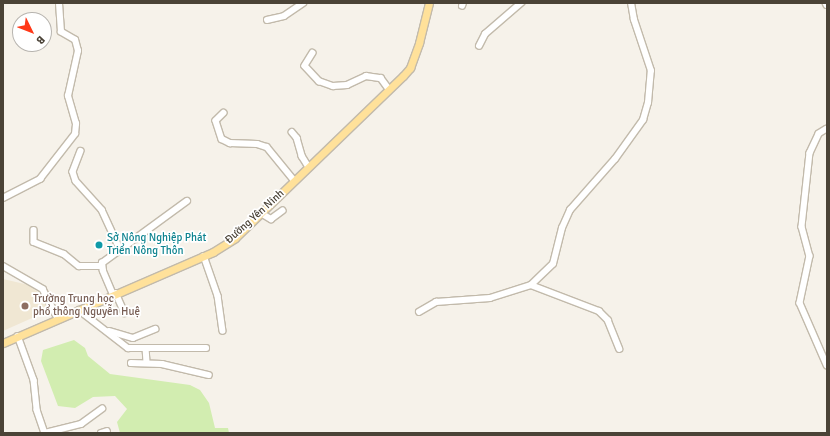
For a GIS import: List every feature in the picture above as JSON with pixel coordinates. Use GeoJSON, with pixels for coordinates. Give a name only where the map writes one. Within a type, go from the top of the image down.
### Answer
{"type":"FeatureCollection","features":[{"type":"Feature","properties":{"kind":"main road","name":"Đường Yên Ninh"},"geometry":{"type":"LineString","coordinates":[[3,343],[204,256],[235,238],[410,68],[429,3]]}},
{"type":"Feature","properties":{"kind":"street"},"geometry":{"type":"LineString","coordinates":[[3,198],[40,179],[75,134],[76,124],[68,96],[78,51],[76,40],[61,32],[59,3]]}},
{"type":"Feature","properties":{"kind":"street"},"geometry":{"type":"LineString","coordinates":[[267,20],[284,16],[303,3]]}},
{"type":"Feature","properties":{"kind":"street"},"geometry":{"type":"LineString","coordinates":[[479,46],[485,34],[521,3]]}},
{"type":"Feature","properties":{"kind":"street"},"geometry":{"type":"LineString","coordinates":[[419,312],[436,302],[490,298],[531,285],[553,264],[562,228],[570,210],[611,163],[643,120],[648,103],[651,71],[634,20],[631,3]]}},
{"type":"Feature","properties":{"kind":"street"},"geometry":{"type":"LineString","coordinates":[[313,53],[305,66],[319,81],[333,86],[347,86],[366,76],[381,78],[389,89]]}},
{"type":"Feature","properties":{"kind":"street"},"geometry":{"type":"LineString","coordinates":[[224,113],[216,121],[222,139],[230,143],[257,144],[267,147],[294,180]]}},
{"type":"Feature","properties":{"kind":"street"},"geometry":{"type":"LineString","coordinates":[[827,129],[820,134],[810,153],[802,227],[810,256],[800,303],[827,365]]}},
{"type":"Feature","properties":{"kind":"street"},"geometry":{"type":"LineString","coordinates":[[292,132],[297,138],[302,156],[309,167]]}},
{"type":"Feature","properties":{"kind":"street"},"geometry":{"type":"LineString","coordinates":[[81,151],[72,172],[76,181],[102,210],[120,249]]}},
{"type":"Feature","properties":{"kind":"street"},"geometry":{"type":"LineString","coordinates":[[101,266],[104,261],[187,201]]}},
{"type":"Feature","properties":{"kind":"street"},"geometry":{"type":"LineString","coordinates":[[261,213],[271,219],[282,211]]}},
{"type":"Feature","properties":{"kind":"street"},"geometry":{"type":"LineString","coordinates":[[34,230],[34,242],[64,254],[79,266],[101,266]]}},
{"type":"Feature","properties":{"kind":"street"},"geometry":{"type":"LineString","coordinates":[[204,256],[218,296],[223,331]]}},
{"type":"Feature","properties":{"kind":"street"},"geometry":{"type":"LineString","coordinates":[[3,266],[43,289],[58,318]]}},
{"type":"Feature","properties":{"kind":"street"},"geometry":{"type":"LineString","coordinates":[[101,266],[125,313]]}},
{"type":"Feature","properties":{"kind":"street"},"geometry":{"type":"LineString","coordinates":[[531,285],[600,311],[611,324],[620,349]]}},
{"type":"Feature","properties":{"kind":"street"},"geometry":{"type":"LineString","coordinates":[[79,310],[128,348],[136,350],[146,348],[206,348]]}},
{"type":"Feature","properties":{"kind":"street"},"geometry":{"type":"LineString","coordinates":[[98,326],[117,336],[133,338],[156,329]]}},
{"type":"Feature","properties":{"kind":"street"},"geometry":{"type":"LineString","coordinates":[[18,336],[34,380],[37,410],[45,433],[81,424],[102,409]]}},
{"type":"Feature","properties":{"kind":"street"},"geometry":{"type":"LineString","coordinates":[[146,348],[147,363]]}},
{"type":"Feature","properties":{"kind":"street"},"geometry":{"type":"LineString","coordinates":[[131,363],[162,364],[209,375]]}},
{"type":"Feature","properties":{"kind":"shaded area","name":"Trường Trung học phổ thông Nguyễn Huệ"},"geometry":{"type":"Polygon","coordinates":[[[3,279],[29,285],[39,293],[50,310],[3,331],[3,279]]]}},
{"type":"Feature","properties":{"kind":"green space"},"geometry":{"type":"Polygon","coordinates":[[[74,340],[85,348],[88,356],[110,374],[190,385],[200,390],[209,403],[215,428],[228,428],[229,433],[120,433],[117,422],[127,409],[115,396],[93,397],[75,408],[58,406],[41,361],[43,350],[74,340]]]}},
{"type":"Feature","properties":{"kind":"place","name":"Sở Nông Nghiệp Phát Triển Nông Thôn"},"geometry":{"type":"Point","coordinates":[99,245]}},
{"type":"Feature","properties":{"kind":"place","name":"Trường Trung học phổ thông Nguyễn Huệ"},"geometry":{"type":"Point","coordinates":[25,306]}}]}
